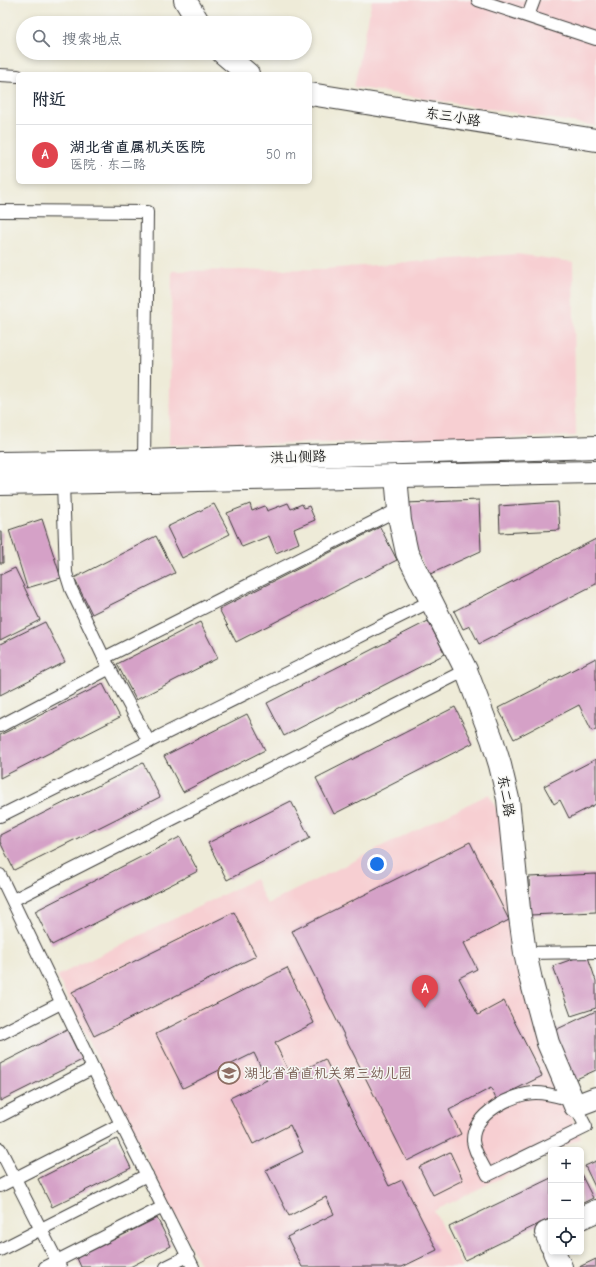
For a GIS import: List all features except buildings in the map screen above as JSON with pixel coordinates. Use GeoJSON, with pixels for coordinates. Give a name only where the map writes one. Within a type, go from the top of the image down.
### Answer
{"type":"FeatureCollection","features":[{"type":"Feature","properties":{"kind":"main road"},"geometry":{"type":"LineString","coordinates":[[185,0],[195,16]]}},
{"type":"Feature","properties":{"kind":"main road"},"geometry":{"type":"LineString","coordinates":[[231,60],[246,72]]}},
{"type":"Feature","properties":{"kind":"main road","name":"东三小路"},"geometry":{"type":"LineString","coordinates":[[312,94],[596,140]]}},
{"type":"Feature","properties":{"kind":"main road","name":"洪山侧路"},"geometry":{"type":"LineString","coordinates":[[0,463],[144,461],[596,447]]}},
{"type":"Feature","properties":{"kind":"main road","name":"洪山侧路"},"geometry":{"type":"LineString","coordinates":[[0,484],[596,472]]}},
{"type":"Feature","properties":{"kind":"main road","name":"东二路"},"geometry":{"type":"LineString","coordinates":[[396,476],[399,509],[407,553],[466,670],[500,765],[508,799],[519,909],[525,952],[548,1043],[574,1103]]}},
{"type":"Feature","properties":{"kind":"main road"},"geometry":{"type":"LineString","coordinates":[[574,1103],[596,1098]]}},
{"type":"Feature","properties":{"kind":"main road"},"geometry":{"type":"LineString","coordinates":[[584,1217],[596,1211]]}},
{"type":"Feature","properties":{"kind":"main road"},"geometry":{"type":"LineString","coordinates":[[555,1255],[561,1267]]}},
{"type":"Feature","properties":{"kind":"lane"},"geometry":{"type":"LineString","coordinates":[[478,0],[596,39]]}},
{"type":"Feature","properties":{"kind":"lane"},"geometry":{"type":"LineString","coordinates":[[528,16],[534,0]]}},
{"type":"Feature","properties":{"kind":"lane"},"geometry":{"type":"LineString","coordinates":[[0,75],[16,76]]}},
{"type":"Feature","properties":{"kind":"lane"},"geometry":{"type":"LineString","coordinates":[[0,211],[147,212],[144,461]]}},
{"type":"Feature","properties":{"kind":"lane"},"geometry":{"type":"LineString","coordinates":[[64,483],[66,573],[78,605],[149,742]]}},
{"type":"Feature","properties":{"kind":"lane"},"geometry":{"type":"LineString","coordinates":[[0,726],[107,663],[399,509]]}},
{"type":"Feature","properties":{"kind":"lane"},"geometry":{"type":"LineString","coordinates":[[0,816],[431,601]]}},
{"type":"Feature","properties":{"kind":"lane"},"geometry":{"type":"LineString","coordinates":[[13,900],[466,670]]}},
{"type":"Feature","properties":{"kind":"lane"},"geometry":{"type":"LineString","coordinates":[[0,875],[93,1068],[193,1267]]}},
{"type":"Feature","properties":{"kind":"lane"},"geometry":{"type":"LineString","coordinates":[[525,952],[596,952]]}},
{"type":"Feature","properties":{"kind":"lane"},"geometry":{"type":"LineString","coordinates":[[0,1034],[61,1003]]}},
{"type":"Feature","properties":{"kind":"lane"},"geometry":{"type":"LineString","coordinates":[[0,1116],[93,1068]]}},
{"type":"Feature","properties":{"kind":"lane"},"geometry":{"type":"LineString","coordinates":[[534,1093],[547,1093],[574,1103],[586,1127],[488,1175],[473,1141],[478,1124],[492,1109],[524,1094],[534,1093]]}},
{"type":"Feature","properties":{"kind":"lane"},"geometry":{"type":"LineString","coordinates":[[0,1186],[121,1124]]}},
{"type":"Feature","properties":{"kind":"lane"},"geometry":{"type":"LineString","coordinates":[[0,1149],[59,1264]]}},
{"type":"Feature","properties":{"kind":"lane"},"geometry":{"type":"LineString","coordinates":[[0,1250],[147,1175]]}},
{"type":"Feature","properties":{"kind":"lane"},"geometry":{"type":"LineString","coordinates":[[45,1267],[59,1264],[163,1207]]}},
{"type":"Feature","properties":{"kind":"lane"},"geometry":{"type":"LineString","coordinates":[[166,1267],[188,1256]]}},
{"type":"Feature","properties":{"kind":"shaded area"},"geometry":{"type":"Polygon","coordinates":[[[372,0],[596,0],[596,126],[354,87],[372,0]]]}},
{"type":"Feature","properties":{"kind":"shaded area"},"geometry":{"type":"Polygon","coordinates":[[[517,254],[573,262],[576,436],[324,443],[169,445],[172,271],[324,269],[517,254]]]}},
{"type":"Feature","properties":{"kind":"shaded area"},"geometry":{"type":"Polygon","coordinates":[[[489,794],[501,819],[548,1063],[581,1138],[562,1147],[548,1147],[548,1154],[434,1211],[462,1267],[201,1267],[57,976],[255,879],[267,904],[489,794]]]}},
{"type":"Feature","properties":{"kind":"place","name":"湖北省直属机关医院"},"geometry":{"type":"Point","coordinates":[425,1008]}},
{"type":"Feature","properties":{"kind":"place","name":"湖北省省直机关第三幼儿园"},"geometry":{"type":"Point","coordinates":[229,1073]}}]}
